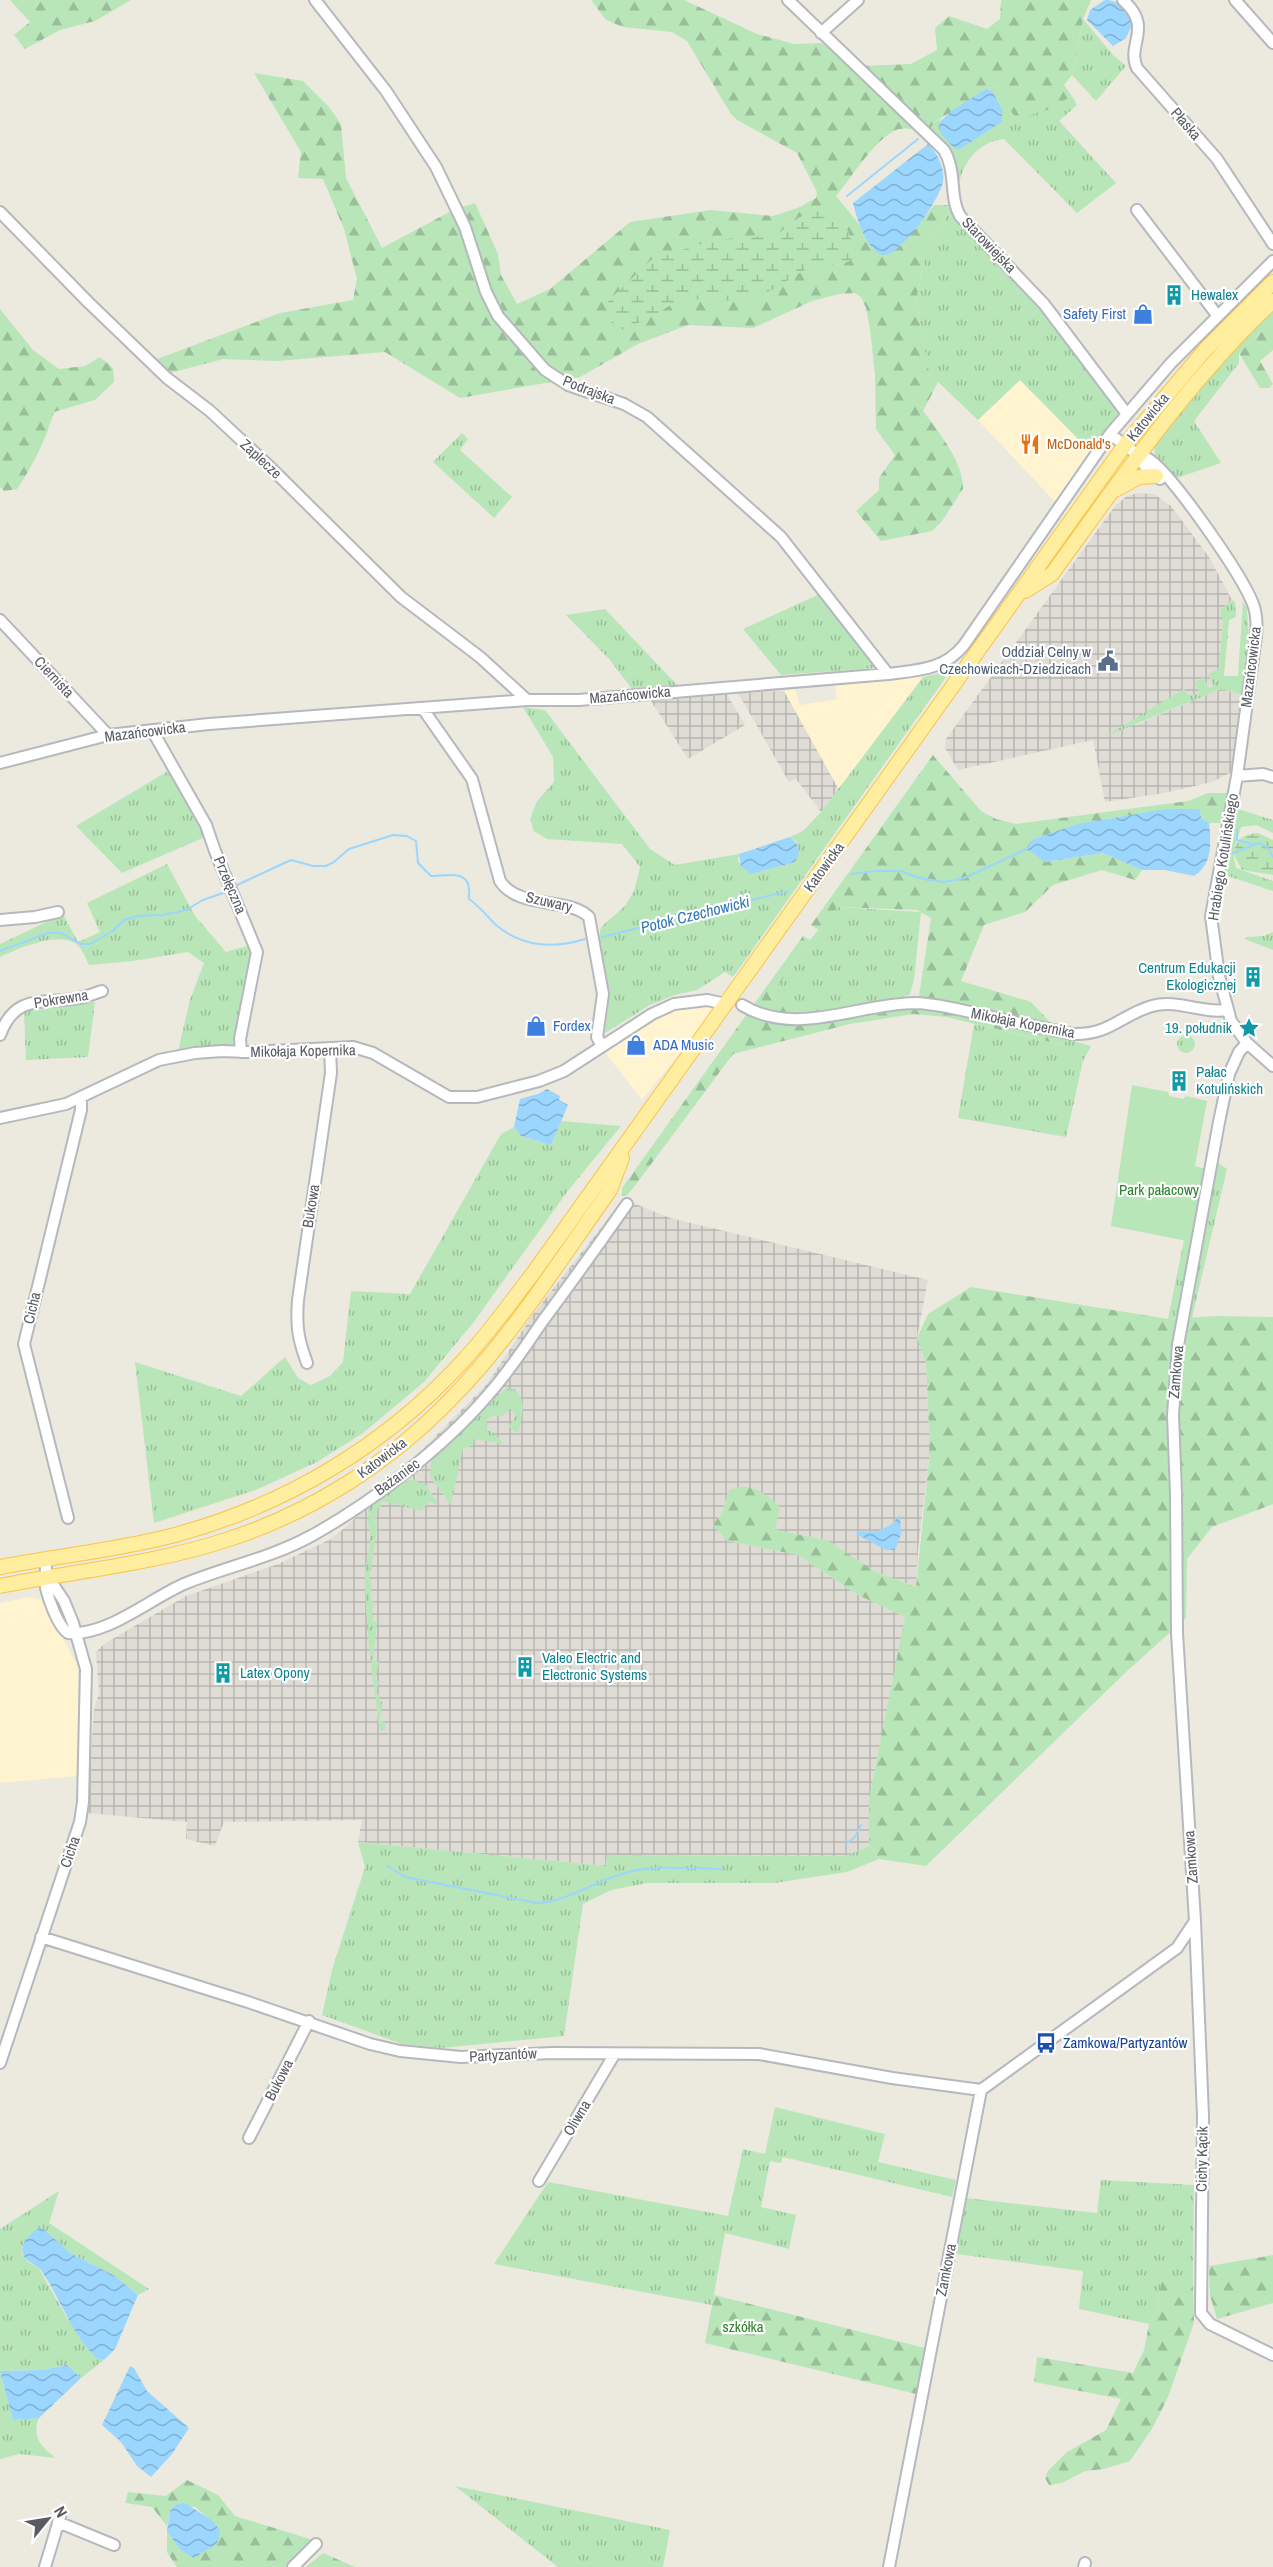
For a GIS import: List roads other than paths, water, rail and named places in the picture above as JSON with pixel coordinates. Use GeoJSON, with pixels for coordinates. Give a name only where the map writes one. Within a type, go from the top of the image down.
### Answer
{"type":"FeatureCollection","features":[{"type":"Feature","properties":{"kind":"main road","name":"Katowicka"},"geometry":{"type":"LineString","coordinates":[[0,1567],[172,1535],[230,1518],[304,1485],[371,1442],[415,1407],[480,1342],[630,1138],[1125,446],[1204,351],[1273,282]]}},
{"type":"Feature","properties":{"kind":"main road","name":"Katowicka"},"geometry":{"type":"LineString","coordinates":[[1018,596],[1052,574],[1137,455],[1217,358],[1273,301]]}},
{"type":"Feature","properties":{"kind":"main road"},"geometry":{"type":"LineString","coordinates":[[1110,493],[1139,477],[1156,476]]}},
{"type":"Feature","properties":{"kind":"main road","name":"Katowicka"},"geometry":{"type":"LineString","coordinates":[[0,1586],[129,1563],[228,1540],[295,1513],[339,1489],[384,1458],[442,1408],[484,1362],[610,1190],[630,1138]]}},
{"type":"Feature","properties":{"kind":"street","name":"Podrajska"},"geometry":{"type":"LineString","coordinates":[[315,0],[386,91],[436,167],[465,227],[486,292],[498,316],[524,349],[545,370],[568,385],[624,404],[647,417],[781,537],[888,674]]}},
{"type":"Feature","properties":{"kind":"street","name":"Starowiejska"},"geometry":{"type":"LineString","coordinates":[[788,0],[944,150],[952,169],[956,210],[960,216],[1044,304],[1127,414]]}},
{"type":"Feature","properties":{"kind":"street"},"geometry":{"type":"LineString","coordinates":[[821,33],[858,0]]}},
{"type":"Feature","properties":{"kind":"street","name":"Płaska"},"geometry":{"type":"LineString","coordinates":[[1123,0],[1132,10],[1139,26],[1135,58],[1137,68],[1217,159],[1273,244]]}},
{"type":"Feature","properties":{"kind":"street"},"geometry":{"type":"LineString","coordinates":[[1235,0],[1273,43]]}},
{"type":"Feature","properties":{"kind":"street"},"geometry":{"type":"LineString","coordinates":[[1137,210],[1217,315]]}},
{"type":"Feature","properties":{"kind":"street","name":"Zaplecze"},"geometry":{"type":"LineString","coordinates":[[0,212],[167,378],[210,411],[269,466],[401,597],[480,657],[527,700]]}},
{"type":"Feature","properties":{"kind":"street"},"geometry":{"type":"LineString","coordinates":[[1110,434],[1217,315],[1273,261]]}},
{"type":"Feature","properties":{"kind":"street","name":"Mazańcowicka"},"geometry":{"type":"LineString","coordinates":[[0,763],[108,735],[152,730],[527,700],[579,700],[888,674],[938,666],[956,655],[1060,509],[1110,434],[1137,455],[1156,476],[1177,491]]}},
{"type":"Feature","properties":{"kind":"street","name":"Mazańcowicka"},"geometry":{"type":"LineString","coordinates":[[1137,455],[1153,462],[1177,491],[1252,601],[1256,614],[1256,636],[1236,776]]}},
{"type":"Feature","properties":{"kind":"street","name":"Ciernista"},"geometry":{"type":"LineString","coordinates":[[0,620],[108,735]]}},
{"type":"Feature","properties":{"kind":"street","name":"Szuwary"},"geometry":{"type":"LineString","coordinates":[[423,709],[472,779],[500,881],[506,889],[530,900],[582,910],[589,917],[603,994],[597,1037],[602,1046]]}},
{"type":"Feature","properties":{"kind":"street","name":"Przełęczna"},"geometry":{"type":"LineString","coordinates":[[152,730],[207,825],[215,851],[257,952],[240,1039],[241,1052]]}},
{"type":"Feature","properties":{"kind":"street"},"geometry":{"type":"LineString","coordinates":[[1236,776],[1263,774],[1273,777]]}},
{"type":"Feature","properties":{"kind":"street","name":"Hrabiego Kotulińskiego"},"geometry":{"type":"LineString","coordinates":[[1227,1010],[1211,916],[1236,776]]}},
{"type":"Feature","properties":{"kind":"street"},"geometry":{"type":"LineString","coordinates":[[0,920],[35,917],[58,912]]}},
{"type":"Feature","properties":{"kind":"street","name":"Pokrewna"},"geometry":{"type":"LineString","coordinates":[[0,1035],[5,1020],[16,1009],[31,1002],[78,999],[102,991]]}},
{"type":"Feature","properties":{"kind":"street","name":"Mikołaja Kopernika"},"geometry":{"type":"LineString","coordinates":[[0,1118],[81,1098],[159,1060],[195,1053],[353,1047],[372,1053],[449,1097],[477,1097],[539,1081],[564,1071],[652,1014],[674,1004],[707,1000],[726,1004]]}},
{"type":"Feature","properties":{"kind":"street","name":"Mikołaja Kopernika"},"geometry":{"type":"LineString","coordinates":[[742,1005],[752,1012],[766,1016],[813,1020],[916,1004],[958,1010],[1073,1034],[1089,1035],[1106,1030],[1152,1006],[1176,1005],[1217,1011],[1227,1010]]}},
{"type":"Feature","properties":{"kind":"street"},"geometry":{"type":"LineString","coordinates":[[1227,1010],[1238,1033],[1273,1066]]}},
{"type":"Feature","properties":{"kind":"street","name":"Zamkowa"},"geometry":{"type":"LineString","coordinates":[[1196,1921],[1177,1633],[1173,1415],[1180,1335],[1219,1122],[1229,1074],[1239,1052],[1247,1043]]}},
{"type":"Feature","properties":{"kind":"street","name":"Bukowa"},"geometry":{"type":"LineString","coordinates":[[307,1363],[298,1340],[296,1324],[331,1073],[330,1048]]}},
{"type":"Feature","properties":{"kind":"street","name":"Cicha"},"geometry":{"type":"LineString","coordinates":[[68,1518],[24,1344],[81,1110],[81,1098]]}},
{"type":"Feature","properties":{"kind":"street","name":"Bażaniec"},"geometry":{"type":"LineString","coordinates":[[77,1634],[104,1626],[196,1579],[305,1539],[360,1504],[428,1454],[489,1395],[627,1204]]}},
{"type":"Feature","properties":{"kind":"street","name":"Cicha"},"geometry":{"type":"LineString","coordinates":[[0,2063],[80,1822],[83,1802],[86,1669],[77,1634],[64,1601],[48,1576],[45,1558]]}},
{"type":"Feature","properties":{"kind":"street"},"geometry":{"type":"LineString","coordinates":[[981,2090],[1177,1948],[1196,1921]]}},
{"type":"Feature","properties":{"kind":"street","name":"Cichy Kącik"},"geometry":{"type":"LineString","coordinates":[[1196,1921],[1203,2116],[1202,2313],[1210,2324],[1273,2355]]}},
{"type":"Feature","properties":{"kind":"street","name":"Partyzantów"},"geometry":{"type":"LineString","coordinates":[[40,1937],[309,2021],[370,2044],[428,2056],[552,2053],[759,2054],[892,2078],[981,2090]]}},
{"type":"Feature","properties":{"kind":"street","name":"Bukowa"},"geometry":{"type":"LineString","coordinates":[[249,2138],[309,2021]]}},
{"type":"Feature","properties":{"kind":"street","name":"Oliwna"},"geometry":{"type":"LineString","coordinates":[[539,2181],[614,2055]]}},
{"type":"Feature","properties":{"kind":"street","name":"Zamkowa"},"geometry":{"type":"LineString","coordinates":[[889,2567],[981,2090]]}},
{"type":"Feature","properties":{"kind":"street"},"geometry":{"type":"LineString","coordinates":[[45,2567],[59,2520],[114,2545]]}},
{"type":"Feature","properties":{"kind":"street"},"geometry":{"type":"LineString","coordinates":[[293,2567],[316,2544]]}},
{"type":"Feature","properties":{"kind":"water"},"geometry":{"type":"Polygon","coordinates":[[[1105,0],[1115,2],[1122,7],[1133,23],[1126,38],[1113,46],[1087,20],[1090,10],[1105,0]]]}},
{"type":"Feature","properties":{"kind":"water"},"geometry":{"type":"Polygon","coordinates":[[[986,89],[992,91],[1002,109],[1002,122],[960,149],[954,148],[941,134],[939,123],[951,111],[986,89]]]}},
{"type":"Feature","properties":{"kind":"water"},"geometry":{"type":"Polygon","coordinates":[[[928,144],[942,166],[943,182],[940,190],[927,213],[908,238],[890,254],[882,255],[867,240],[853,203],[928,144]]]}},
{"type":"Feature","properties":{"kind":"water"},"geometry":{"type":"Polygon","coordinates":[[[1166,809],[1200,809],[1201,818],[1209,823],[1208,859],[1194,876],[1165,870],[1142,870],[1103,853],[1045,862],[1027,849],[1033,839],[1078,824],[1166,809]]]}},
{"type":"Feature","properties":{"kind":"water"},"geometry":{"type":"Polygon","coordinates":[[[790,837],[798,848],[795,862],[751,874],[741,866],[739,854],[790,837]]]}},
{"type":"Feature","properties":{"kind":"water"},"geometry":{"type":"Polygon","coordinates":[[[547,1089],[560,1096],[559,1100],[568,1105],[551,1145],[521,1136],[514,1127],[520,1099],[547,1089]]]}},
{"type":"Feature","properties":{"kind":"water"},"geometry":{"type":"Polygon","coordinates":[[[900,1514],[901,1534],[895,1550],[886,1550],[856,1534],[857,1531],[882,1530],[896,1520],[900,1514]]]}},
{"type":"Feature","properties":{"kind":"water"},"geometry":{"type":"Polygon","coordinates":[[[39,2228],[44,2229],[70,2253],[115,2276],[138,2295],[115,2349],[105,2359],[98,2359],[80,2339],[40,2269],[24,2257],[22,2250],[24,2243],[39,2228]]]}},
{"type":"Feature","properties":{"kind":"water"},"geometry":{"type":"Polygon","coordinates":[[[67,2365],[81,2378],[39,2418],[13,2420],[0,2371],[42,2370],[67,2365]]]}},
{"type":"Feature","properties":{"kind":"water"},"geometry":{"type":"Polygon","coordinates":[[[130,2366],[134,2368],[147,2391],[189,2428],[172,2454],[151,2477],[137,2466],[121,2442],[102,2425],[130,2366]]]}},
{"type":"Feature","properties":{"kind":"water"},"geometry":{"type":"Polygon","coordinates":[[[185,2503],[213,2521],[220,2531],[217,2544],[194,2558],[180,2550],[167,2531],[170,2511],[175,2505],[185,2503]]]}},
{"type":"Feature","properties":{"kind":"waterway"},"geometry":{"type":"LineString","coordinates":[[847,196],[918,139]]}},
{"type":"Feature","properties":{"kind":"waterway"},"geometry":{"type":"LineString","coordinates":[[1237,832],[1237,829],[1237,840],[1252,844]]}},
{"type":"Feature","properties":{"kind":"waterway","name":"Potok Czechowicki"},"geometry":{"type":"LineString","coordinates":[[237,885],[291,860],[313,866],[326,866],[349,849],[393,835],[407,836],[416,841],[418,863],[431,876],[460,876],[468,883],[469,899],[506,932],[527,942],[550,945],[585,939]]}},
{"type":"Feature","properties":{"kind":"waterway","name":"Potok Czechowicki"},"geometry":{"type":"LineString","coordinates":[[1233,853],[1259,843],[1267,847],[1273,857]]}},
{"type":"Feature","properties":{"kind":"waterway","name":"Potok Czechowicki"},"geometry":{"type":"LineString","coordinates":[[852,874],[901,871],[919,878],[944,882],[964,878],[1027,849]]}},
{"type":"Feature","properties":{"kind":"waterway","name":"Potok Czechowicki"},"geometry":{"type":"LineString","coordinates":[[602,937],[788,891]]}},
{"type":"Feature","properties":{"kind":"waterway","name":"Potok Czechowicki"},"geometry":{"type":"LineString","coordinates":[[0,951],[48,933],[61,933],[81,944],[90,944],[113,931],[124,920],[137,916],[163,915],[186,910],[203,900],[226,892]]}},
{"type":"Feature","properties":{"kind":"waterway"},"geometry":{"type":"LineString","coordinates":[[846,1844],[855,1837],[861,1825]]}},
{"type":"Feature","properties":{"kind":"waterway"},"geometry":{"type":"LineString","coordinates":[[387,1866],[405,1877],[537,1903],[560,1899],[637,1870],[723,1869]]}},
{"type":"Feature","properties":{"kind":"place","name":"Hewalex"},"geometry":{"type":"Point","coordinates":[1174,295]}},
{"type":"Feature","properties":{"kind":"place","name":"Safety First"},"geometry":{"type":"Point","coordinates":[1143,314]}},
{"type":"Feature","properties":{"kind":"place","name":"McDonald's"},"geometry":{"type":"Point","coordinates":[1030,444]}},
{"type":"Feature","properties":{"kind":"place","name":"Oddział Celny w Czechowicach-Dziedzicach"},"geometry":{"type":"Point","coordinates":[1108,661]}},
{"type":"Feature","properties":{"kind":"place","name":"Centrum Edukacji Ekologicznej"},"geometry":{"type":"Point","coordinates":[1253,977]}},
{"type":"Feature","properties":{"kind":"place","name":"Fordex"},"geometry":{"type":"Point","coordinates":[536,1026]}},
{"type":"Feature","properties":{"kind":"place","name":"19. południk"},"geometry":{"type":"Point","coordinates":[1249,1028]}},
{"type":"Feature","properties":{"kind":"place","name":"ADA Music"},"geometry":{"type":"Point","coordinates":[636,1045]}},
{"type":"Feature","properties":{"kind":"place","name":"Pałac Kotulińskich"},"geometry":{"type":"Point","coordinates":[1179,1081]}},
{"type":"Feature","properties":{"kind":"place","name":"Valeo Electric and Electronic Systems"},"geometry":{"type":"Point","coordinates":[525,1667]}},
{"type":"Feature","properties":{"kind":"place","name":"Latex Opony"},"geometry":{"type":"Point","coordinates":[223,1673]}},
{"type":"Feature","properties":{"kind":"place","name":"Zamkowa/Partyzantów"},"geometry":{"type":"Point","coordinates":[1046,2043]}},
{"type":"Feature","properties":{"kind":"park label","name":"Park pałacowy"},"geometry":{"type":"Point","coordinates":[1159,1190]}},
{"type":"Feature","properties":{"kind":"park label","name":"szkółka"},"geometry":{"type":"Point","coordinates":[743,2327]}}]}
